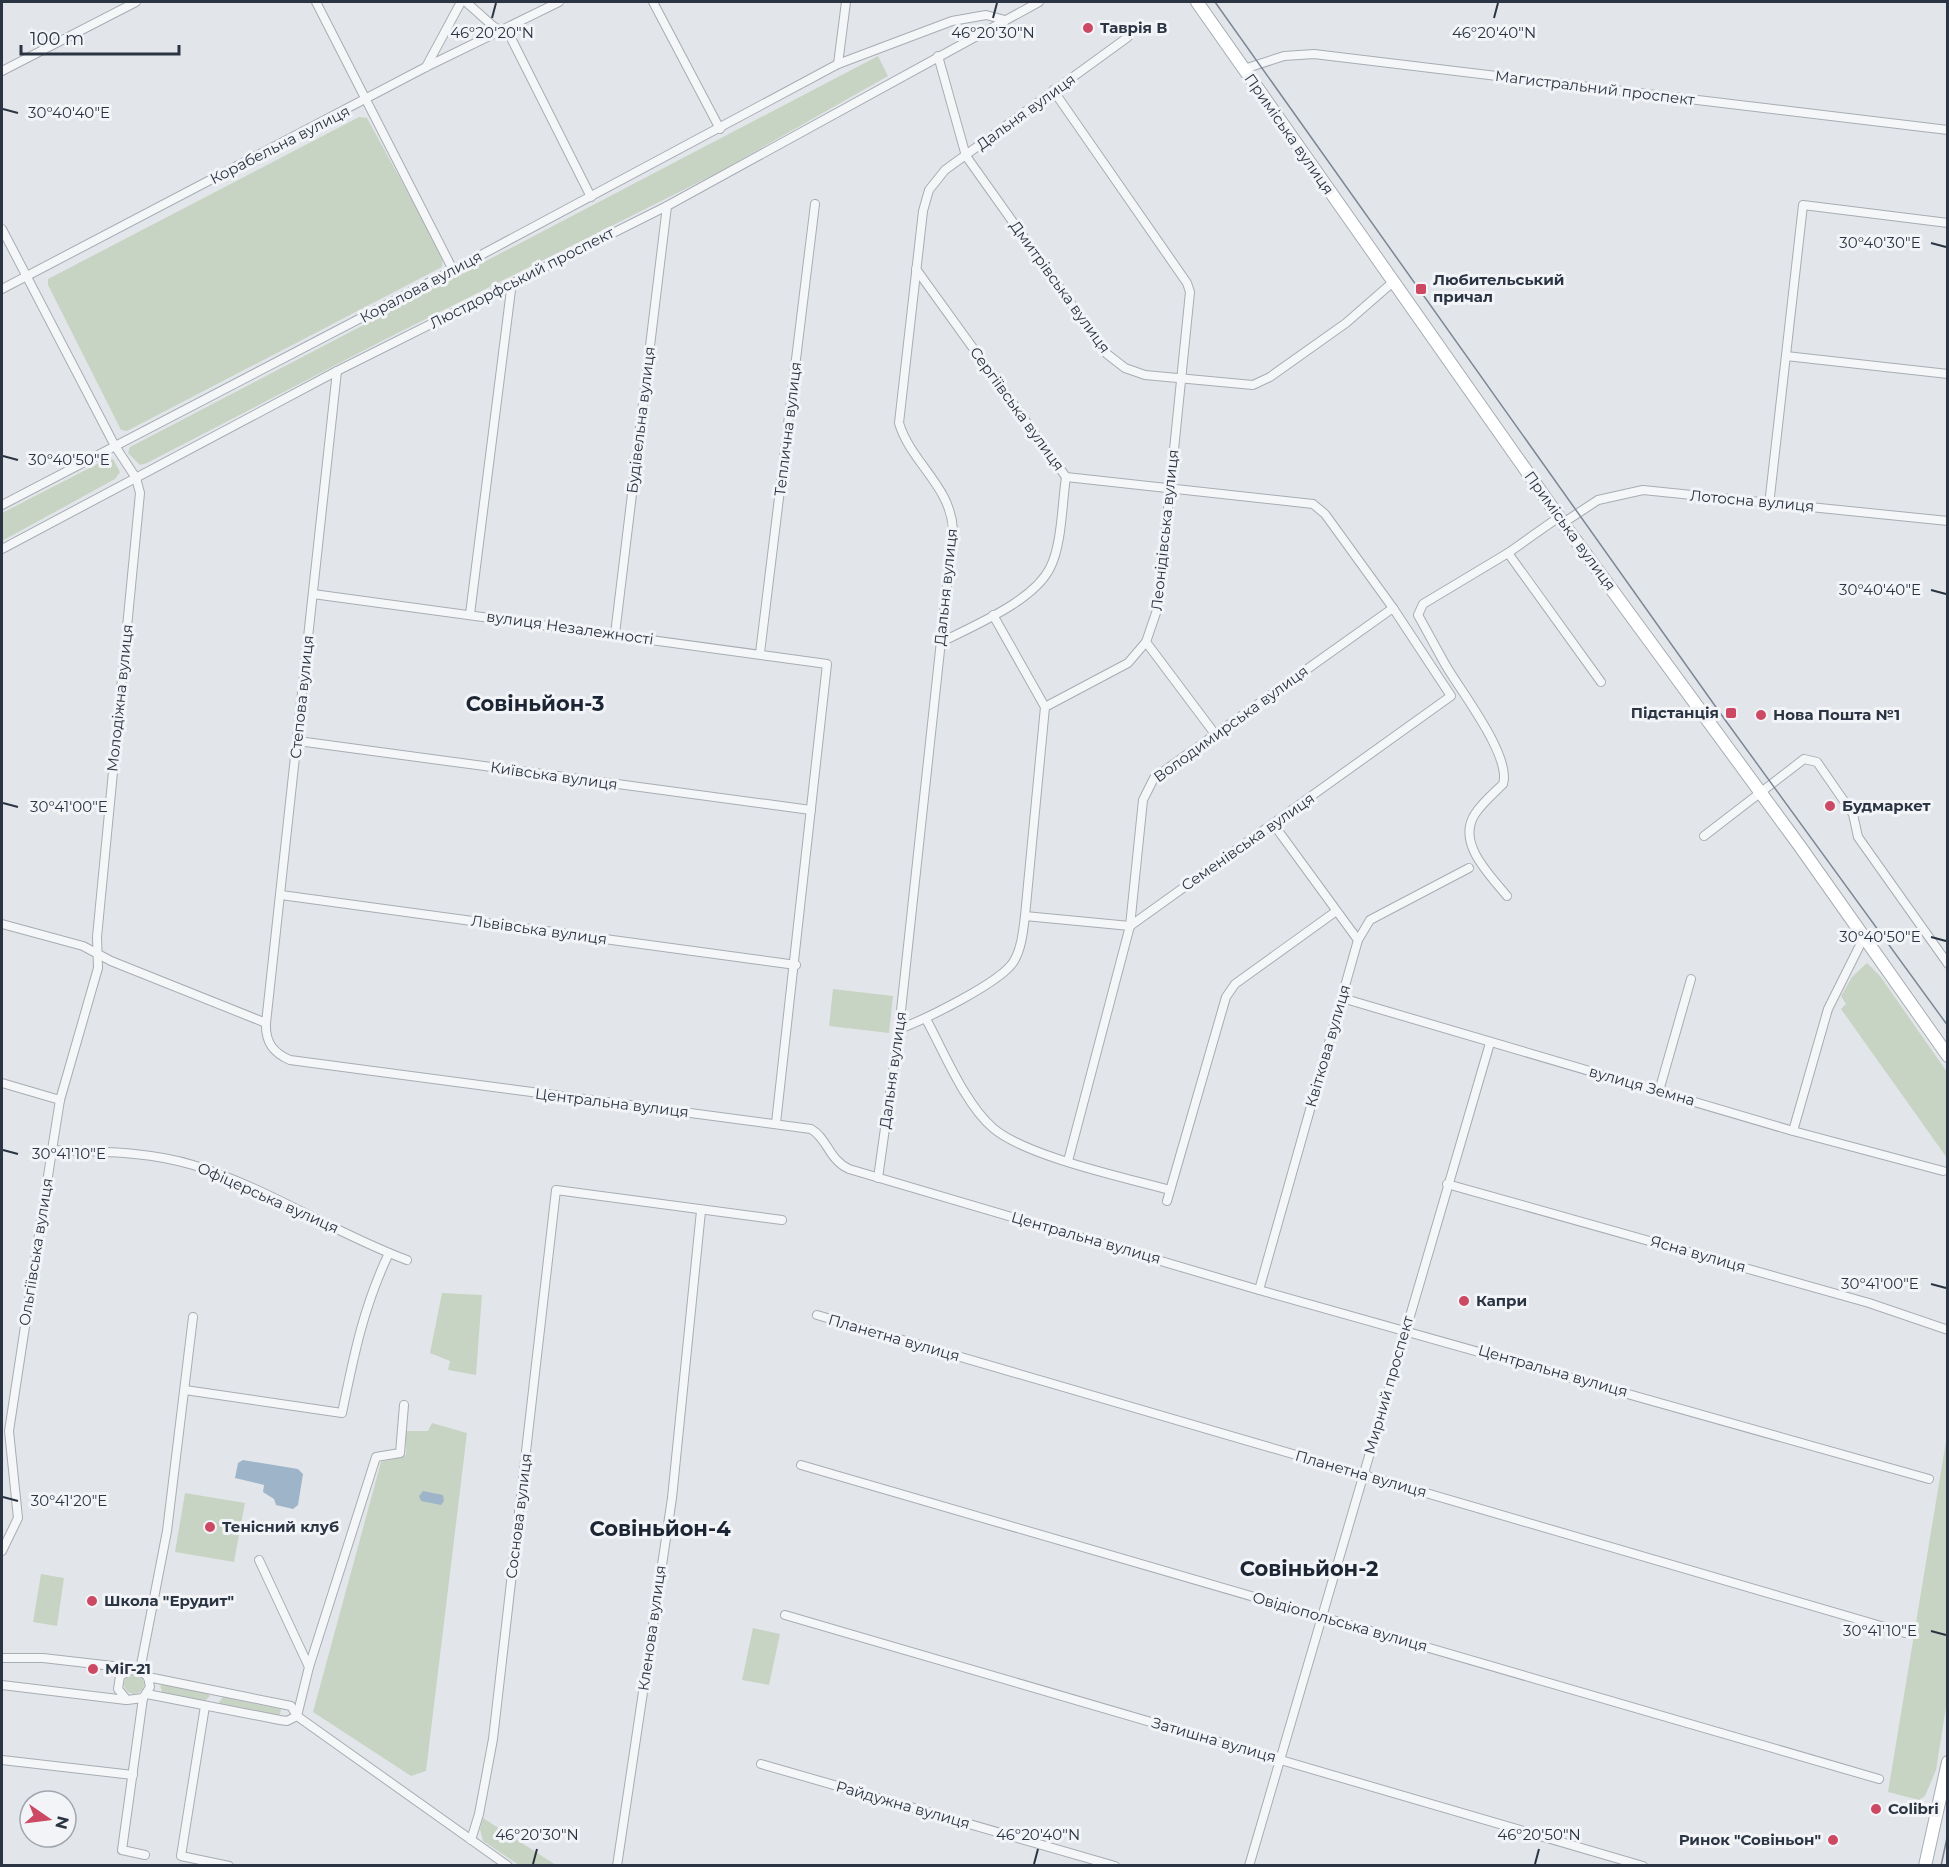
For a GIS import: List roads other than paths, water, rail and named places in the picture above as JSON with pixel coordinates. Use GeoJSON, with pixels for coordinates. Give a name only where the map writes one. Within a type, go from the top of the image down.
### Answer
{"type":"FeatureCollection","features":[{"type":"Feature","properties":{"kind":"street"},"geometry":{"type":"LineString","coordinates":[[2,71],[136,2]]}},
{"type":"Feature","properties":{"kind":"street"},"geometry":{"type":"LineString","coordinates":[[316,2],[453,270]]}},
{"type":"Feature","properties":{"kind":"street"},"geometry":{"type":"LineString","coordinates":[[426,67],[461,2]]}},
{"type":"Feature","properties":{"kind":"street"},"geometry":{"type":"LineString","coordinates":[[466,2],[510,36],[591,197]]}},
{"type":"Feature","properties":{"kind":"street","name":"Корабельна вулиця"},"geometry":{"type":"LineString","coordinates":[[2,290],[368,100],[426,67],[559,2]]}},
{"type":"Feature","properties":{"kind":"street"},"geometry":{"type":"LineString","coordinates":[[653,2],[720,129]]}},
{"type":"Feature","properties":{"kind":"street"},"geometry":{"type":"LineString","coordinates":[[838,64],[846,2]]}},
{"type":"Feature","properties":{"kind":"street","name":"Люстдорфський проспект"},"geometry":{"type":"LineString","coordinates":[[2,549],[337,372],[667,206],[1040,2]]}},
{"type":"Feature","properties":{"kind":"street","name":"Приміська вулиця"},"geometry":{"type":"LineString","coordinates":[[1197,2],[1561,520],[1760,792],[1947,1056]]}},
{"type":"Feature","properties":{"kind":"street","name":"Коралова вулиця"},"geometry":{"type":"LineString","coordinates":[[2,505],[453,270],[838,64],[952,21],[986,15],[1005,20]]}},
{"type":"Feature","properties":{"kind":"street","name":"Дальня вулиця"},"geometry":{"type":"LineString","coordinates":[[878,1178],[899,1029],[953,530],[952,515],[944,494],[903,435],[899,423],[923,211],[929,190],[945,171],[1128,37]]}},
{"type":"Feature","properties":{"kind":"street","name":"Магистральний проспект"},"geometry":{"type":"LineString","coordinates":[[1244,69],[1284,56],[1314,54],[1947,130]]}},
{"type":"Feature","properties":{"kind":"street","name":"Дмитрівська вулиця"},"geometry":{"type":"LineString","coordinates":[[938,56],[966,156],[1107,354],[1136,373],[1244,386],[1262,382],[1346,323],[1393,282]]}},
{"type":"Feature","properties":{"kind":"street","name":"Леонідівська вулиця"},"geometry":{"type":"LineString","coordinates":[[1045,706],[1128,663],[1146,642],[1158,607],[1191,301],[1187,283],[1053,90]]}},
{"type":"Feature","properties":{"kind":"street","name":"Теплична вулиця"},"geometry":{"type":"LineString","coordinates":[[760,653],[815,204]]}},
{"type":"Feature","properties":{"kind":"street"},"geometry":{"type":"LineString","coordinates":[[1769,505],[1803,205],[1947,223]]}},
{"type":"Feature","properties":{"kind":"street","name":"Будівельна вулиця"},"geometry":{"type":"LineString","coordinates":[[615,634],[667,206]]}},
{"type":"Feature","properties":{"kind":"street"},"geometry":{"type":"LineString","coordinates":[[2,229],[115,446],[136,478]]}},
{"type":"Feature","properties":{"kind":"street","name":"Сергіївська вулиця"},"geometry":{"type":"LineString","coordinates":[[916,269],[1066,477],[1170,486],[1313,504],[1325,514],[1393,608],[1451,696]]}},
{"type":"Feature","properties":{"kind":"street"},"geometry":{"type":"LineString","coordinates":[[470,614],[512,282]]}},
{"type":"Feature","properties":{"kind":"street"},"geometry":{"type":"LineString","coordinates":[[1786,357],[1947,374]]}},
{"type":"Feature","properties":{"kind":"street","name":"Степова вулиця"},"geometry":{"type":"LineString","coordinates":[[266,1023],[337,372]]}},
{"type":"Feature","properties":{"kind":"street"},"geometry":{"type":"LineString","coordinates":[[940,643],[993,615],[1031,590],[1050,567],[1055,553],[1066,477]]}},
{"type":"Feature","properties":{"kind":"street","name":"Молодіжна вулиця"},"geometry":{"type":"LineString","coordinates":[[97,953],[140,493],[136,478]]}},
{"type":"Feature","properties":{"kind":"street","name":"Лотосна вулиця"},"geometry":{"type":"LineString","coordinates":[[1507,896],[1477,858],[1470,832],[1474,814],[1503,784],[1504,770],[1481,717],[1446,666],[1418,615],[1423,604],[1598,500],[1643,490],[1769,505],[1785,503],[1947,521]]}},
{"type":"Feature","properties":{"kind":"street"},"geometry":{"type":"LineString","coordinates":[[1508,554],[1601,682]]}},
{"type":"Feature","properties":{"kind":"street","name":"вулиця Незалежності"},"geometry":{"type":"LineString","coordinates":[[313,594],[827,663],[810,810]]}},
{"type":"Feature","properties":{"kind":"street","name":"Володимирська вулиця"},"geometry":{"type":"LineString","coordinates":[[1068,1161],[1130,926],[1145,792],[1154,778],[1393,608]]}},
{"type":"Feature","properties":{"kind":"street"},"geometry":{"type":"LineString","coordinates":[[899,1029],[926,1019],[1008,969],[1018,952],[1025,916],[1045,706],[993,615]]}},
{"type":"Feature","properties":{"kind":"street"},"geometry":{"type":"LineString","coordinates":[[1146,642],[1215,734]]}},
{"type":"Feature","properties":{"kind":"street","name":"Семенівська вулиця"},"geometry":{"type":"LineString","coordinates":[[1130,926],[1451,696]]}},
{"type":"Feature","properties":{"kind":"street","name":"Київська вулиця"},"geometry":{"type":"LineString","coordinates":[[298,741],[810,810]]}},
{"type":"Feature","properties":{"kind":"street"},"geometry":{"type":"LineString","coordinates":[[1704,837],[1804,759],[1817,762],[1853,814],[1858,837],[1947,963]]}},
{"type":"Feature","properties":{"kind":"street"},"geometry":{"type":"LineString","coordinates":[[776,1123],[796,965],[810,810]]}},
{"type":"Feature","properties":{"kind":"street"},"geometry":{"type":"LineString","coordinates":[[1274,825],[1335,912],[1358,940],[1370,920],[1469,868]]}},
{"type":"Feature","properties":{"kind":"street","name":"Львівська вулиця"},"geometry":{"type":"LineString","coordinates":[[281,896],[796,965]]}},
{"type":"Feature","properties":{"kind":"street"},"geometry":{"type":"LineString","coordinates":[[1167,1201],[1226,997],[1235,984],[1335,912]]}},
{"type":"Feature","properties":{"kind":"street"},"geometry":{"type":"LineString","coordinates":[[1025,916],[1130,926]]}},
{"type":"Feature","properties":{"kind":"street"},"geometry":{"type":"LineString","coordinates":[[2,924],[83,946],[266,1023]]}},
{"type":"Feature","properties":{"kind":"street"},"geometry":{"type":"LineString","coordinates":[[1793,1131],[1828,1009],[1863,939]]}},
{"type":"Feature","properties":{"kind":"street","name":"Квіткова вулиця"},"geometry":{"type":"LineString","coordinates":[[1259,1290],[1358,940]]}},
{"type":"Feature","properties":{"kind":"street","name":"Ольгіївська вулиця"},"geometry":{"type":"LineString","coordinates":[[2,1551],[18,1518],[9,1431],[51,1150],[60,1100],[98,968],[97,953]]}},
{"type":"Feature","properties":{"kind":"street"},"geometry":{"type":"LineString","coordinates":[[1659,1090],[1691,979]]}},
{"type":"Feature","properties":{"kind":"street","name":"вулиця Земна"},"geometry":{"type":"LineString","coordinates":[[1342,998],[1793,1131],[1943,1172]]}},
{"type":"Feature","properties":{"kind":"street"},"geometry":{"type":"LineString","coordinates":[[926,1019],[969,1096],[991,1127],[1018,1144],[1170,1190]]}},
{"type":"Feature","properties":{"kind":"street","name":"Центральна вулиця"},"geometry":{"type":"LineString","coordinates":[[266,1023],[266,1033],[273,1050],[290,1060],[811,1129],[816,1132],[839,1164],[878,1178],[1259,1290],[1404,1329],[1929,1479]]}},
{"type":"Feature","properties":{"kind":"street","name":"Мирний проспект"},"geometry":{"type":"LineString","coordinates":[[1249,1866],[1404,1329],[1490,1043]]}},
{"type":"Feature","properties":{"kind":"street"},"geometry":{"type":"LineString","coordinates":[[2,1083],[60,1100]]}},
{"type":"Feature","properties":{"kind":"street","name":"Офіцерська вулиця"},"geometry":{"type":"LineString","coordinates":[[51,1150],[147,1154],[192,1164],[248,1186],[407,1260]]}},
{"type":"Feature","properties":{"kind":"street","name":"Ясна вулиця"},"geometry":{"type":"LineString","coordinates":[[1447,1184],[1869,1303],[1947,1330]]}},
{"type":"Feature","properties":{"kind":"street","name":"Соснова вулиця"},"geometry":{"type":"LineString","coordinates":[[471,1840],[479,1814],[493,1739],[556,1190],[701,1211]]}},
{"type":"Feature","properties":{"kind":"street"},"geometry":{"type":"LineString","coordinates":[[701,1211],[782,1220]]}},
{"type":"Feature","properties":{"kind":"street","name":"Кленова вулиця"},"geometry":{"type":"LineString","coordinates":[[617,1866],[672,1498],[701,1211]]}},
{"type":"Feature","properties":{"kind":"street"},"geometry":{"type":"LineString","coordinates":[[185,1390],[342,1413],[359,1328],[370,1294],[388,1253]]}},
{"type":"Feature","properties":{"kind":"street","name":"Планетна вулиця"},"geometry":{"type":"LineString","coordinates":[[817,1315],[1905,1634]]}},
{"type":"Feature","properties":{"kind":"street"},"geometry":{"type":"LineString","coordinates":[[125,1698],[118,1683],[133,1670],[167,1532],[193,1317]]}},
{"type":"Feature","properties":{"kind":"street"},"geometry":{"type":"LineString","coordinates":[[2,1685],[125,1698],[147,1693],[287,1721],[297,1716],[309,1666],[376,1457],[400,1453],[404,1405]]}},
{"type":"Feature","properties":{"kind":"street","name":"Овідіопольська вулиця"},"geometry":{"type":"LineString","coordinates":[[801,1465],[1879,1779]]}},
{"type":"Feature","properties":{"kind":"street"},"geometry":{"type":"LineString","coordinates":[[259,1560],[309,1666]]}},
{"type":"Feature","properties":{"kind":"street","name":"Затишна вулиця"},"geometry":{"type":"LineString","coordinates":[[785,1615],[1643,1866]]}},
{"type":"Feature","properties":{"kind":"street"},"geometry":{"type":"LineString","coordinates":[[2,1658],[43,1658],[133,1670],[148,1677],[291,1706],[297,1716],[508,1866]]}},
{"type":"Feature","properties":{"kind":"street"},"geometry":{"type":"LineString","coordinates":[[145,1855],[122,1850],[148,1677]]}},
{"type":"Feature","properties":{"kind":"street"},"geometry":{"type":"LineString","coordinates":[[205,1706],[181,1856],[229,1866]]}},
{"type":"Feature","properties":{"kind":"street"},"geometry":{"type":"LineString","coordinates":[[2,1760],[132,1775]]}},
{"type":"Feature","properties":{"kind":"street"},"geometry":{"type":"LineString","coordinates":[[1925,1866],[1947,1762]]}},
{"type":"Feature","properties":{"kind":"street","name":"Райдужна вулиця"},"geometry":{"type":"LineString","coordinates":[[761,1764],[1115,1866]]}},
{"type":"Feature","properties":{"kind":"water"},"geometry":{"type":"Polygon","coordinates":[[[243,1460],[298,1469],[303,1474],[298,1505],[293,1509],[276,1505],[274,1499],[263,1492],[264,1485],[235,1478],[238,1463],[243,1460]]]}},
{"type":"Feature","properties":{"kind":"water"},"geometry":{"type":"Polygon","coordinates":[[[423,1491],[443,1495],[444,1501],[441,1505],[421,1501],[419,1496],[423,1491]]]}},
{"type":"Feature","properties":{"kind":"tram line"},"geometry":{"type":"LineString","coordinates":[[1215,2],[1723,717],[1948,1026]]}},
{"type":"Feature","properties":{"kind":"tram line"},"geometry":{"type":"LineString","coordinates":[[1941,1866],[1948,1833]]}},
{"type":"Feature","properties":{"kind":"place","name":"Таврія В"},"geometry":{"type":"Point","coordinates":[1088,28]}},
{"type":"Feature","properties":{"kind":"place","name":"Любительський причал"},"geometry":{"type":"Point","coordinates":[1421,289]}},
{"type":"Feature","properties":{"kind":"place","name":"Підстанція"},"geometry":{"type":"Point","coordinates":[1731,713]}},
{"type":"Feature","properties":{"kind":"place","name":"Нова Пошта №1"},"geometry":{"type":"Point","coordinates":[1761,715]}},
{"type":"Feature","properties":{"kind":"place","name":"Будмаркет"},"geometry":{"type":"Point","coordinates":[1830,806]}},
{"type":"Feature","properties":{"kind":"place","name":"Капри"},"geometry":{"type":"Point","coordinates":[1464,1301]}},
{"type":"Feature","properties":{"kind":"place","name":"Тенісний клуб"},"geometry":{"type":"Point","coordinates":[210,1527]}},
{"type":"Feature","properties":{"kind":"place","name":"Школа \"Ерудит\""},"geometry":{"type":"Point","coordinates":[92,1601]}},
{"type":"Feature","properties":{"kind":"place","name":"МіГ-21"},"geometry":{"type":"Point","coordinates":[93,1669]}},
{"type":"Feature","properties":{"kind":"place","name":"Colibri"},"geometry":{"type":"Point","coordinates":[1876,1809]}},
{"type":"Feature","properties":{"kind":"place","name":"Ринок \"Совіньон\""},"geometry":{"type":"Point","coordinates":[1833,1840]}},
{"type":"Feature","properties":{"kind":"district","name":"Совіньйон-3"},"geometry":{"type":"Point","coordinates":[535,704]}},
{"type":"Feature","properties":{"kind":"district","name":"Совіньйон-4"},"geometry":{"type":"Point","coordinates":[660,1529]}},
{"type":"Feature","properties":{"kind":"district","name":"Совіньйон-2"},"geometry":{"type":"Point","coordinates":[1309,1569]}}]}
